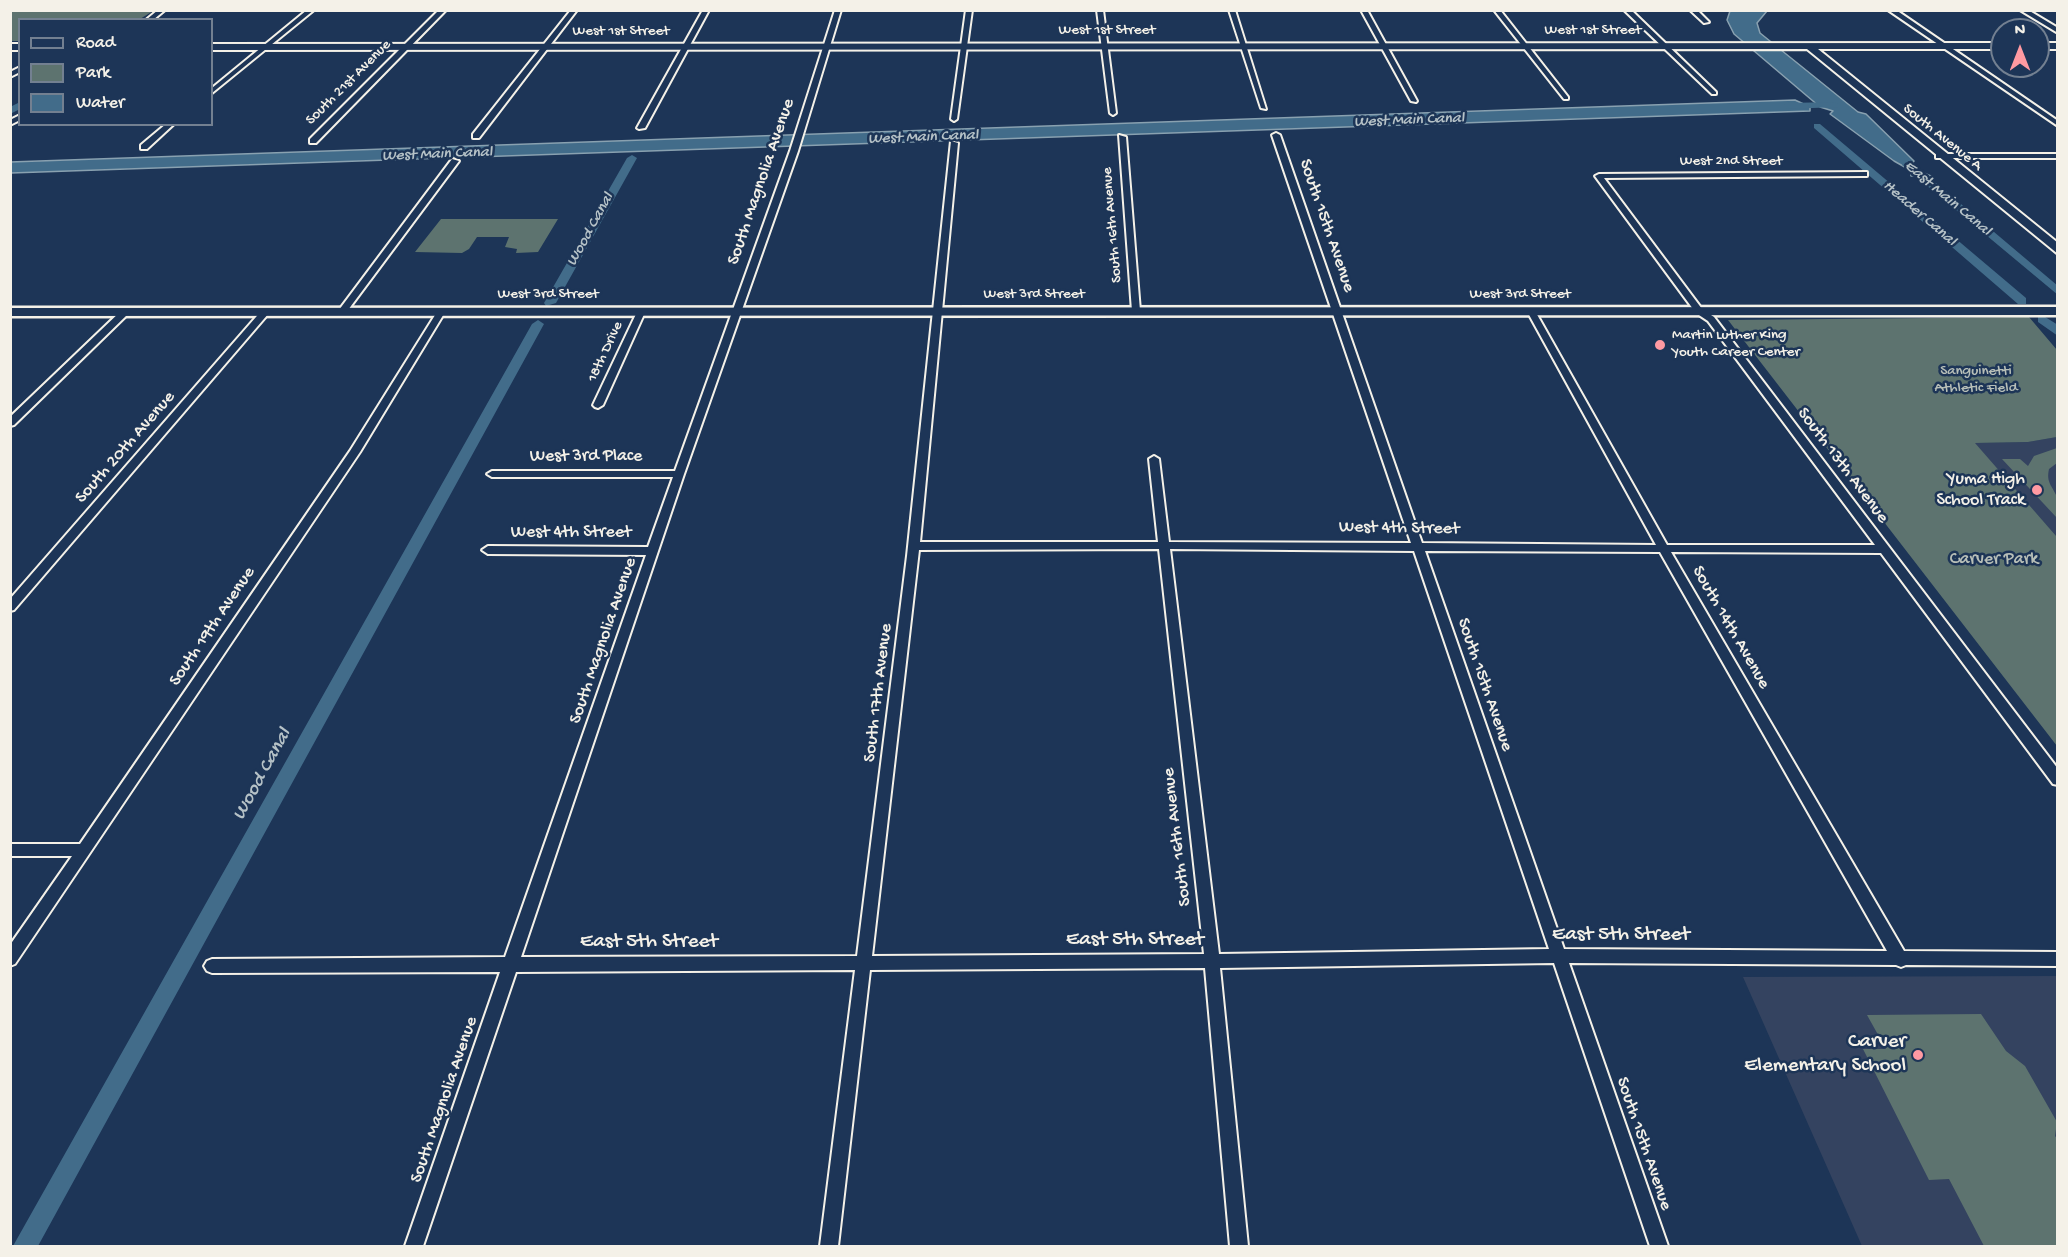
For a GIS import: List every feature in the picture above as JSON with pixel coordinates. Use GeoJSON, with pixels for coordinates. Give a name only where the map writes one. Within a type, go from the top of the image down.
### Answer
{"type":"FeatureCollection","features":[{"type":"Feature","properties":{"kind":"main road","name":"West 1st Street"},"geometry":{"type":"LineString","coordinates":[[213,46],[1990,46]]}},
{"type":"Feature","properties":{"kind":"main road","name":"South Avenue A"},"geometry":{"type":"LineString","coordinates":[[1809,46],[1940,156],[2058,250]]}},
{"type":"Feature","properties":{"kind":"street"},"geometry":{"type":"LineString","coordinates":[[213,90],[311,10]]}},
{"type":"Feature","properties":{"kind":"street","name":"South 21st Avenue"},"geometry":{"type":"LineString","coordinates":[[313,141],[442,10]]}},
{"type":"Feature","properties":{"kind":"street"},"geometry":{"type":"LineString","coordinates":[[476,136],[574,10]]}},
{"type":"Feature","properties":{"kind":"street"},"geometry":{"type":"LineString","coordinates":[[642,128],[706,10]]}},
{"type":"Feature","properties":{"kind":"street","name":"South Magnolia Avenue"},"geometry":{"type":"LineString","coordinates":[[414,1246],[679,474],[797,139],[838,10]]}},
{"type":"Feature","properties":{"kind":"street"},"geometry":{"type":"LineString","coordinates":[[954,119],[969,10]]}},
{"type":"Feature","properties":{"kind":"street"},"geometry":{"type":"LineString","coordinates":[[1100,10],[1113,113]]}},
{"type":"Feature","properties":{"kind":"street"},"geometry":{"type":"LineString","coordinates":[[1232,10],[1264,108]]}},
{"type":"Feature","properties":{"kind":"street"},"geometry":{"type":"LineString","coordinates":[[1364,10],[1414,101]]}},
{"type":"Feature","properties":{"kind":"street"},"geometry":{"type":"LineString","coordinates":[[1497,10],[1566,98]]}},
{"type":"Feature","properties":{"kind":"street"},"geometry":{"type":"LineString","coordinates":[[1627,10],[1714,93]]}},
{"type":"Feature","properties":{"kind":"street"},"geometry":{"type":"LineString","coordinates":[[1693,10],[1707,22]]}},
{"type":"Feature","properties":{"kind":"street"},"geometry":{"type":"LineString","coordinates":[[1891,10],[2058,124]]}},
{"type":"Feature","properties":{"kind":"street"},"geometry":{"type":"LineString","coordinates":[[2023,10],[2058,31]]}},
{"type":"Feature","properties":{"kind":"street"},"geometry":{"type":"LineString","coordinates":[[144,147],[169,126]]}},
{"type":"Feature","properties":{"kind":"street","name":"South 15th Avenue"},"geometry":{"type":"LineString","coordinates":[[1276,135],[1659,1246]]}},
{"type":"Feature","properties":{"kind":"street","name":"South 16th Avenue"},"geometry":{"type":"LineString","coordinates":[[1122,136],[1137,312]]}},
{"type":"Feature","properties":{"kind":"street","name":"South 17th Avenue"},"geometry":{"type":"LineString","coordinates":[[829,1246],[915,546],[954,143]]}},
{"type":"Feature","properties":{"kind":"street"},"geometry":{"type":"LineString","coordinates":[[1940,156],[2058,156]]}},
{"type":"Feature","properties":{"kind":"street"},"geometry":{"type":"LineString","coordinates":[[342,312],[455,161]]}},
{"type":"Feature","properties":{"kind":"street","name":"West 2nd Street"},"geometry":{"type":"LineString","coordinates":[[1599,176],[1864,174]]}},
{"type":"Feature","properties":{"kind":"street","name":"South 13th Avenue"},"geometry":{"type":"LineString","coordinates":[[1599,176],[1699,311],[1711,319],[2058,780]]}},
{"type":"Feature","properties":{"kind":"street","name":"South 20th Avenue"},"geometry":{"type":"LineString","coordinates":[[10,607],[266,311]]}},
{"type":"Feature","properties":{"kind":"street","name":"South 14th Avenue"},"geometry":{"type":"LineString","coordinates":[[1531,311],[1664,550],[1902,960]]}},
{"type":"Feature","properties":{"kind":"street","name":"West 3rd Street"},"geometry":{"type":"LineString","coordinates":[[10,312],[2056,311]]}},
{"type":"Feature","properties":{"kind":"street"},"geometry":{"type":"LineString","coordinates":[[10,423],[124,312]]}},
{"type":"Feature","properties":{"kind":"street","name":"South 19th Avenue"},"geometry":{"type":"LineString","coordinates":[[10,959],[355,452],[441,312]]}},
{"type":"Feature","properties":{"kind":"street","name":"18th Drive"},"geometry":{"type":"LineString","coordinates":[[598,405],[641,312]]}},
{"type":"Feature","properties":{"kind":"street","name":"South 16th Avenue"},"geometry":{"type":"LineString","coordinates":[[1154,459],[1212,961],[1239,1246]]}},
{"type":"Feature","properties":{"kind":"street","name":"West 3rd Place"},"geometry":{"type":"LineString","coordinates":[[492,474],[679,474]]}},
{"type":"Feature","properties":{"kind":"street","name":"West 4th Street"},"geometry":{"type":"LineString","coordinates":[[915,546],[1163,543],[1418,548],[1884,549]]}},
{"type":"Feature","properties":{"kind":"street","name":"West 4th Street"},"geometry":{"type":"LineString","coordinates":[[488,550],[654,551]]}},
{"type":"Feature","properties":{"kind":"street"},"geometry":{"type":"LineString","coordinates":[[10,850],[84,850]]}},
{"type":"Feature","properties":{"kind":"street","name":"East 5th Street"},"geometry":{"type":"LineString","coordinates":[[212,966],[1212,961],[1559,956],[1902,960],[2058,959]]}},
{"type":"Feature","properties":{"kind":"shaded area","name":"Yuma High School Track"},"geometry":{"type":"Polygon","coordinates":[[[2057,437],[2057,537],[1974,443],[2028,442],[2057,437]]]}},
{"type":"Feature","properties":{"kind":"shaded area","name":"Carver Elementary School"},"geometry":{"type":"Polygon","coordinates":[[[2057,976],[2057,1246],[1862,1246],[1743,977],[2057,976]]]}},
{"type":"Feature","properties":{"kind":"green space"},"geometry":{"type":"Polygon","coordinates":[[[11,10],[153,11],[142,18],[18,18],[18,41],[11,41],[11,10]]]}},
{"type":"Feature","properties":{"kind":"green space"},"geometry":{"type":"Polygon","coordinates":[[[441,219],[558,219],[538,252],[516,253],[517,249],[505,247],[509,237],[477,237],[469,249],[462,253],[415,252],[441,219]]]}},
{"type":"Feature","properties":{"kind":"green space"},"geometry":{"type":"Polygon","coordinates":[[[2029,317],[2057,350],[2057,437],[2028,442],[1975,443],[2057,537],[2057,746],[1728,320],[2029,317]]]}},
{"type":"Feature","properties":{"kind":"green space"},"geometry":{"type":"Polygon","coordinates":[[[2057,448],[2057,463],[2049,469],[2048,474],[2058,499],[2057,518],[2002,459],[2020,459],[2028,466],[2034,456],[2057,448]]]}},
{"type":"Feature","properties":{"kind":"green space"},"geometry":{"type":"Polygon","coordinates":[[[1981,1014],[2006,1051],[2025,1066],[2057,1122],[2055,1136],[2058,1140],[2057,1246],[1984,1246],[1949,1179],[1929,1180],[1863,1049],[1886,1049],[1867,1015],[1981,1014]]]}},
{"type":"Feature","properties":{"kind":"water"},"geometry":{"type":"Polygon","coordinates":[[[1730,11],[1767,11],[1757,23],[1760,33],[1858,112],[1866,114],[1914,161],[1912,164],[1916,170],[1931,176],[1911,176],[1910,170],[1894,161],[1830,114],[1833,111],[1820,107],[1734,34],[1727,20],[1730,11]]]}},
{"type":"Feature","properties":{"kind":"water"},"geometry":{"type":"Polygon","coordinates":[[[1795,100],[1810,107],[1810,111],[11,173],[10,162],[1795,100]]]}},
{"type":"Feature","properties":{"kind":"waterway","name":"West Main Canal"},"geometry":{"type":"LineString","coordinates":[[1786,106],[1836,105]]}},
{"type":"Feature","properties":{"kind":"waterway"},"geometry":{"type":"LineString","coordinates":[[10,111],[18,106]]}},
{"type":"Feature","properties":{"kind":"waterway","name":"Header Canal"},"geometry":{"type":"LineString","coordinates":[[1817,126],[2022,301]]}},
{"type":"Feature","properties":{"kind":"waterway","name":"Wood Canal"},"geometry":{"type":"LineString","coordinates":[[550,303],[632,158]]}},
{"type":"Feature","properties":{"kind":"waterway","name":"East Main Canal"},"geometry":{"type":"LineString","coordinates":[[1906,163],[2058,292]]}},
{"type":"Feature","properties":{"kind":"waterway","name":"Header Canal"},"geometry":{"type":"LineString","coordinates":[[2042,319],[2058,332]]}},
{"type":"Feature","properties":{"kind":"waterway","name":"Wood Canal"},"geometry":{"type":"LineString","coordinates":[[25,1246],[538,324]]}},
{"type":"Feature","properties":{"kind":"place","name":"Martin Luther King Youth Career Center"},"geometry":{"type":"Point","coordinates":[1660,345]}},
{"type":"Feature","properties":{"kind":"place","name":"Yuma High School Track"},"geometry":{"type":"Point","coordinates":[2037,490]}},
{"type":"Feature","properties":{"kind":"place","name":"Carver Elementary School"},"geometry":{"type":"Point","coordinates":[1918,1055]}},
{"type":"Feature","properties":{"kind":"park label","name":"Sanguinetti Athletic Field"},"geometry":{"type":"Point","coordinates":[1976,380]}},
{"type":"Feature","properties":{"kind":"park label","name":"Carver Park"},"geometry":{"type":"Point","coordinates":[1994,560]}}]}
